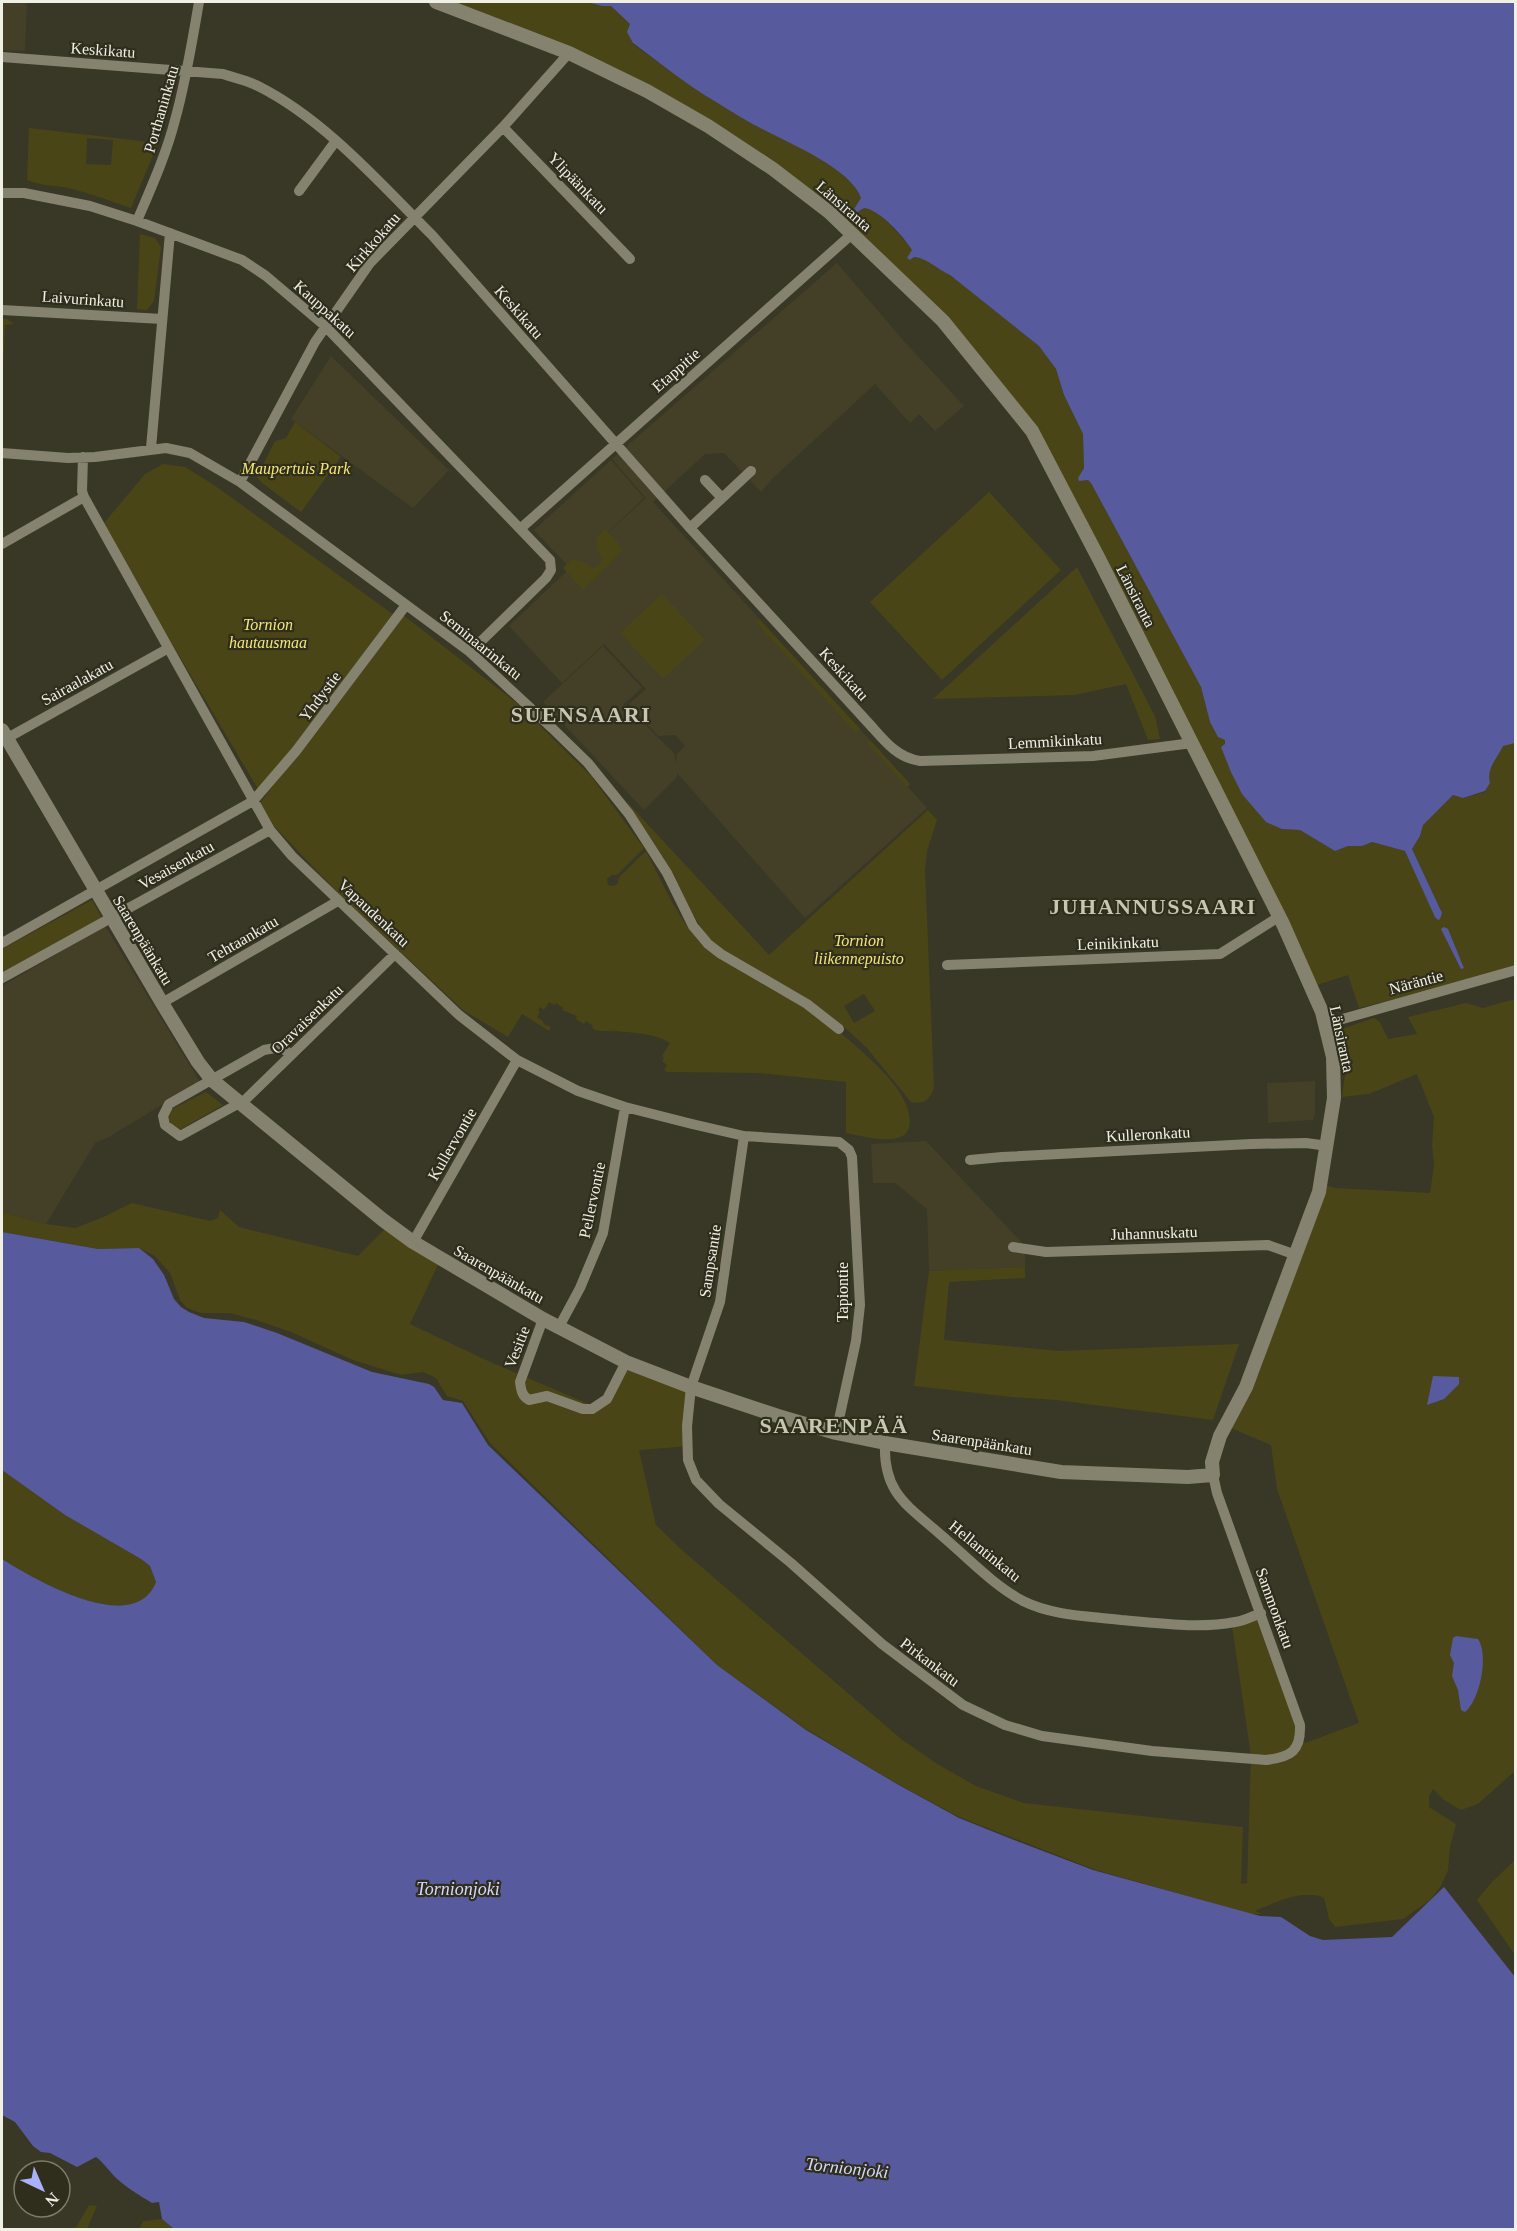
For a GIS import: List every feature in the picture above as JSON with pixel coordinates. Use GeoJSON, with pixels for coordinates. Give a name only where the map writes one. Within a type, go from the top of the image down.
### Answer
{"type":"FeatureCollection","features":[{"type":"Feature","properties":{"kind":"street","name":"Porthaninkatu"},"geometry":{"type":"LineString","coordinates":[[137,221],[165,154],[188,71],[199,2]]}},
{"type":"Feature","properties":{"kind":"street","name":"Länsiranta"},"geometry":{"type":"LineString","coordinates":[[436,2],[569,53],[647,91],[708,126],[773,169],[829,212],[943,321],[1027,423],[1094,549],[1280,916],[1319,1003],[1335,1078],[1328,1146],[1319,1192],[1246,1387],[1220,1436],[1212,1462],[1213,1475]]}},
{"type":"Feature","properties":{"kind":"street","name":"Kirkkokatu"},"geometry":{"type":"LineString","coordinates":[[240,482],[325,326],[370,263],[503,127],[569,53]]}},
{"type":"Feature","properties":{"kind":"street","name":"Keskikatu"},"geometry":{"type":"LineString","coordinates":[[2,57],[223,74],[255,84],[280,98],[335,142],[414,218],[690,528],[884,740],[903,756],[920,761]]}},
{"type":"Feature","properties":{"kind":"street","name":"Ylipäänkatu"},"geometry":{"type":"LineString","coordinates":[[503,127],[630,259]]}},
{"type":"Feature","properties":{"kind":"street"},"geometry":{"type":"LineString","coordinates":[[299,191],[335,142]]}},
{"type":"Feature","properties":{"kind":"street","name":"Kauppakatu"},"geometry":{"type":"LineString","coordinates":[[2,193],[24,193],[90,206],[242,260],[266,276],[325,326],[550,560],[551,570],[470,652]]}},
{"type":"Feature","properties":{"kind":"street"},"geometry":{"type":"LineString","coordinates":[[151,448],[170,233]]}},
{"type":"Feature","properties":{"kind":"street","name":"Etappitie"},"geometry":{"type":"LineString","coordinates":[[520,529],[852,234]]}},
{"type":"Feature","properties":{"kind":"street","name":"Laivurinkatu"},"geometry":{"type":"LineString","coordinates":[[2,310],[162,319]]}},
{"type":"Feature","properties":{"kind":"street","name":"Seminaarinkatu"},"geometry":{"type":"LineString","coordinates":[[2,453],[68,458],[166,448],[190,453],[240,482],[470,652],[552,728],[608,786],[649,843],[693,926],[708,944],[807,1005],[839,1029]]}},
{"type":"Feature","properties":{"kind":"street","name":"Vapaudenkatu"},"geometry":{"type":"LineString","coordinates":[[83,457],[82,491],[84,497],[270,830],[292,856],[459,1015],[517,1060],[578,1091],[625,1107],[744,1136],[840,1142],[849,1150]]}},
{"type":"Feature","properties":{"kind":"street"},"geometry":{"type":"LineString","coordinates":[[690,528],[752,471]]}},
{"type":"Feature","properties":{"kind":"street"},"geometry":{"type":"LineString","coordinates":[[705,480],[722,498]]}},
{"type":"Feature","properties":{"kind":"street"},"geometry":{"type":"LineString","coordinates":[[2,543],[84,497]]}},
{"type":"Feature","properties":{"kind":"street","name":"Yhdystie"},"geometry":{"type":"LineString","coordinates":[[253,801],[296,751],[406,605]]}},
{"type":"Feature","properties":{"kind":"street","name":"Sairaalakatu"},"geometry":{"type":"LineString","coordinates":[[3,737],[167,649]]}},
{"type":"Feature","properties":{"kind":"street","name":"Saarenpäänkatu"},"geometry":{"type":"LineString","coordinates":[[3,737],[162,1003],[198,1062],[212,1080],[383,1220],[414,1242],[543,1319],[626,1362],[691,1387],[836,1433],[1061,1472],[1188,1477],[1213,1475]]}},
{"type":"Feature","properties":{"kind":"street","name":"Lemmikinkatu"},"geometry":{"type":"LineString","coordinates":[[920,761],[1093,756],[1192,743]]}},
{"type":"Feature","properties":{"kind":"street","name":"Vesaisenkatu"},"geometry":{"type":"LineString","coordinates":[[2,943],[253,801]]}},
{"type":"Feature","properties":{"kind":"street","name":"Vesaisenkatu"},"geometry":{"type":"LineString","coordinates":[[2,978],[270,830]]}},
{"type":"Feature","properties":{"kind":"street","name":"Tehtaankatu"},"geometry":{"type":"LineString","coordinates":[[162,1003],[338,901]]}},
{"type":"Feature","properties":{"kind":"street","name":"Leinikinkatu"},"geometry":{"type":"LineString","coordinates":[[947,965],[1220,954],[1280,916]]}},
{"type":"Feature","properties":{"kind":"street","name":"Oravaisenkatu"},"geometry":{"type":"LineString","coordinates":[[212,1080],[169,1104],[163,1116],[165,1125],[180,1136],[239,1104],[395,954]]}},
{"type":"Feature","properties":{"kind":"street","name":"Näräntie"},"geometry":{"type":"LineString","coordinates":[[1325,1024],[1515,970]]}},
{"type":"Feature","properties":{"kind":"street"},"geometry":{"type":"LineString","coordinates":[[212,1080],[270,1047],[281,1047],[291,1055]]}},
{"type":"Feature","properties":{"kind":"street","name":"Kullervontie"},"geometry":{"type":"LineString","coordinates":[[414,1242],[517,1060]]}},
{"type":"Feature","properties":{"kind":"street","name":"Pellervontie"},"geometry":{"type":"LineString","coordinates":[[559,1327],[580,1288],[603,1233],[625,1107]]}},
{"type":"Feature","properties":{"kind":"street","name":"Sampsantie"},"geometry":{"type":"LineString","coordinates":[[691,1387],[720,1302],[744,1136]]}},
{"type":"Feature","properties":{"kind":"street","name":"Kulleronkatu"},"geometry":{"type":"LineString","coordinates":[[970,1160],[1025,1155],[1251,1144],[1306,1143],[1328,1146]]}},
{"type":"Feature","properties":{"kind":"street","name":"Tapiontie"},"geometry":{"type":"LineString","coordinates":[[836,1433],[856,1341],[860,1305],[849,1150]]}},
{"type":"Feature","properties":{"kind":"street","name":"Juhannuskatu"},"geometry":{"type":"LineString","coordinates":[[1013,1247],[1046,1252],[1268,1245],[1296,1255]]}},
{"type":"Feature","properties":{"kind":"street","name":"Vesitie"},"geometry":{"type":"LineString","coordinates":[[543,1319],[520,1382],[520,1389],[529,1400],[547,1396],[584,1409],[592,1409],[607,1399],[626,1362]]}},
{"type":"Feature","properties":{"kind":"street","name":"Pirkankatu"},"geometry":{"type":"LineString","coordinates":[[691,1387],[687,1426],[688,1460],[696,1480],[719,1504],[791,1563],[882,1644],[963,1705],[1005,1725],[1042,1736],[1152,1751],[1266,1760],[1281,1758],[1293,1751]]}},
{"type":"Feature","properties":{"kind":"street","name":"Hellantinkatu"},"geometry":{"type":"LineString","coordinates":[[885,1443],[886,1471],[894,1492],[991,1577],[1023,1600],[1043,1608],[1069,1614],[1179,1626],[1235,1622],[1261,1613]]}},
{"type":"Feature","properties":{"kind":"street","name":"Sammonkatu"},"geometry":{"type":"LineString","coordinates":[[1213,1475],[1217,1493],[1300,1725],[1301,1740],[1293,1751]]}},
{"type":"Feature","properties":{"kind":"shaded area"},"geometry":{"type":"Polygon","coordinates":[[[2,2],[27,2],[25,51],[2,50],[2,2]]]}},
{"type":"Feature","properties":{"kind":"shaded area"},"geometry":{"type":"Polygon","coordinates":[[[837,263],[902,339],[964,406],[935,431],[919,414],[910,423],[875,384],[772,479],[761,492],[724,453],[705,454],[653,502],[910,784],[908,787],[927,808],[805,918],[677,773],[677,777],[644,810],[543,702],[603,646],[642,688],[624,704],[674,753],[676,764],[677,754],[685,746],[675,735],[658,736],[629,704],[646,689],[604,644],[562,683],[509,626],[570,568],[534,530],[611,460],[644,498],[602,538],[646,498],[612,459],[837,263]]]}},
{"type":"Feature","properties":{"kind":"shaded area"},"geometry":{"type":"Polygon","coordinates":[[[331,356],[449,470],[413,508],[291,419],[331,356]]]}},
{"type":"Feature","properties":{"kind":"shaded area"},"geometry":{"type":"Polygon","coordinates":[[[105,926],[200,1082],[95,1143],[46,1224],[2,1212],[2,986],[105,926]]]}},
{"type":"Feature","properties":{"kind":"shaded area"},"geometry":{"type":"Polygon","coordinates":[[[1315,1081],[1313,1120],[1268,1123],[1267,1083],[1315,1081]]]}},
{"type":"Feature","properties":{"kind":"shaded area"},"geometry":{"type":"Polygon","coordinates":[[[926,1141],[1025,1246],[1025,1267],[929,1271],[927,1209],[895,1183],[873,1183],[871,1144],[926,1141]]]}},
{"type":"Feature","properties":{"kind":"green space"},"geometry":{"type":"Polygon","coordinates":[[[444,2],[587,2],[611,6],[630,24],[633,44],[728,109],[833,167],[855,187],[861,198],[855,209],[869,208],[885,220],[912,250],[910,260],[914,257],[923,260],[950,275],[1039,346],[1056,369],[1064,395],[1083,434],[1084,468],[1079,481],[1088,480],[1091,483],[1201,687],[1210,722],[1225,740],[1242,794],[1282,829],[1300,830],[1335,851],[1372,842],[1405,851],[1437,919],[1442,913],[1412,849],[1420,836],[1422,825],[1453,795],[1463,798],[1485,792],[1490,783],[1488,775],[1493,760],[1515,598],[1515,970],[1359,1008],[1348,975],[1317,985],[1030,422],[831,210],[710,124],[444,2]]]}},
{"type":"Feature","properties":{"kind":"green space"},"geometry":{"type":"Polygon","coordinates":[[[29,128],[158,143],[131,208],[76,190],[27,180],[29,128]],[[87,138],[86,164],[111,165],[113,140],[87,138]]]}},
{"type":"Feature","properties":{"kind":"green space"},"geometry":{"type":"Polygon","coordinates":[[[140,234],[155,238],[161,247],[154,301],[147,310],[137,309],[140,234]]]}},
{"type":"Feature","properties":{"kind":"green space"},"geometry":{"type":"Polygon","coordinates":[[[2,319],[7,319],[14,324],[5,325],[2,392],[2,319]]]}},
{"type":"Feature","properties":{"kind":"green space","name":"Maupertuis Park"},"geometry":{"type":"Polygon","coordinates":[[[295,422],[341,457],[301,512],[257,477],[275,441],[286,438],[295,422]]]}},
{"type":"Feature","properties":{"kind":"green space","name":"Tornion hautausmaa"},"geometry":{"type":"Polygon","coordinates":[[[163,464],[185,467],[214,485],[394,615],[294,746],[258,789],[148,603],[104,523],[145,474],[163,464]]]}},
{"type":"Feature","properties":{"kind":"green space"},"geometry":{"type":"Polygon","coordinates":[[[989,492],[1061,570],[942,680],[870,602],[989,492]]]}},
{"type":"Feature","properties":{"kind":"green space"},"geometry":{"type":"Polygon","coordinates":[[[605,529],[619,544],[622,551],[583,590],[563,568],[572,559],[593,568],[600,565],[602,557],[597,549],[596,538],[605,529]]]}},
{"type":"Feature","properties":{"kind":"green space"},"geometry":{"type":"Polygon","coordinates":[[[1077,567],[1155,716],[1160,739],[1148,740],[1126,684],[1074,695],[933,699],[1077,567]]]}},
{"type":"Feature","properties":{"kind":"green space"},"geometry":{"type":"Polygon","coordinates":[[[662,594],[705,640],[663,679],[620,633],[662,594]]]}},
{"type":"Feature","properties":{"kind":"green space"},"geometry":{"type":"Polygon","coordinates":[[[403,615],[518,704],[591,776],[644,848],[617,875],[612,875],[607,879],[608,885],[614,886],[618,883],[619,877],[646,851],[680,915],[706,949],[828,1023],[876,1064],[902,1096],[908,1110],[910,1124],[907,1133],[899,1138],[884,1139],[846,1133],[846,1082],[759,1073],[667,1072],[664,1070],[667,1065],[662,1061],[664,1058],[662,1056],[670,1043],[644,1034],[595,1030],[586,1021],[584,1024],[576,1019],[577,1016],[562,1010],[563,1008],[556,1003],[554,1005],[549,1002],[544,1010],[540,1007],[538,1010],[540,1012],[537,1017],[544,1022],[543,1024],[551,1027],[549,1031],[522,1014],[508,1037],[463,1010],[343,898],[274,826],[260,803],[403,615]]]}},
{"type":"Feature","properties":{"kind":"green space"},"geometry":{"type":"Polygon","coordinates":[[[759,619],[860,729],[856,733],[756,622],[759,619]]]}},
{"type":"Feature","properties":{"kind":"green space"},"geometry":{"type":"Polygon","coordinates":[[[871,741],[910,784],[907,787],[867,743],[871,741]]]}},
{"type":"Feature","properties":{"kind":"green space","name":"Tornion liikennepuisto"},"geometry":{"type":"Polygon","coordinates":[[[626,801],[769,955],[928,810],[937,820],[927,851],[925,870],[934,1087],[929,1098],[920,1103],[911,1102],[866,1047],[843,1026],[808,999],[722,951],[706,935],[672,871],[626,801]],[[864,994],[844,1006],[854,1023],[875,1011],[864,994]]]}},
{"type":"Feature","properties":{"kind":"green space"},"geometry":{"type":"Polygon","coordinates":[[[92,900],[102,918],[2,972],[2,949],[92,900]]]}},
{"type":"Feature","properties":{"kind":"green space"},"geometry":{"type":"Polygon","coordinates":[[[1515,999],[1515,1771],[1478,1804],[1461,1810],[1444,1800],[1433,1789],[1429,1796],[1429,1807],[1456,1824],[1450,1847],[1448,1870],[1441,1886],[1430,1900],[1403,1919],[1335,1927],[1329,1919],[1324,1898],[1316,1895],[1289,1898],[1255,1911],[1262,1914],[1250,1914],[1093,1869],[959,1817],[896,1783],[806,1729],[717,1665],[490,1443],[463,1401],[447,1396],[436,1378],[423,1372],[401,1375],[353,1360],[291,1332],[256,1320],[230,1313],[201,1313],[187,1308],[180,1300],[170,1273],[155,1256],[139,1248],[98,1249],[2,1232],[2,1212],[46,1224],[75,1228],[132,1203],[210,1221],[218,1218],[220,1210],[239,1227],[358,1256],[390,1224],[443,1254],[410,1324],[486,1360],[591,1405],[603,1397],[624,1357],[695,1388],[691,1446],[639,1450],[656,1525],[901,1739],[939,1765],[976,1786],[1024,1803],[1243,1827],[1241,1884],[1247,1883],[1251,1756],[1232,1626],[1259,1618],[1305,1743],[1359,1723],[1277,1489],[1271,1445],[1231,1428],[1259,1373],[1325,1185],[1334,1188],[1430,1193],[1434,1165],[1432,1145],[1434,1117],[1417,1074],[1369,1094],[1342,1097],[1345,1074],[1333,1032],[1374,1018],[1380,1022],[1388,1039],[1417,1034],[1408,1017],[1466,1003],[1483,1008],[1515,999]]]}},
{"type":"Feature","properties":{"kind":"green space"},"geometry":{"type":"Polygon","coordinates":[[[206,1092],[223,1105],[179,1130],[173,1127],[168,1118],[170,1110],[206,1092]]]}},
{"type":"Feature","properties":{"kind":"green space"},"geometry":{"type":"Polygon","coordinates":[[[1025,1267],[1025,1278],[949,1282],[944,1340],[1060,1351],[1239,1344],[1213,1420],[1056,1400],[914,1386],[929,1271],[1025,1267]]]}},
{"type":"Feature","properties":{"kind":"green space"},"geometry":{"type":"Polygon","coordinates":[[[2,1470],[65,1515],[150,1566],[156,1582],[144,1598],[127,1605],[106,1605],[83,1599],[36,1579],[2,1559],[2,1470]]]}},
{"type":"Feature","properties":{"kind":"green space"},"geometry":{"type":"Polygon","coordinates":[[[1515,1860],[1515,1955],[1477,1900],[1515,1860]]]}},
{"type":"Feature","properties":{"kind":"green space"},"geometry":{"type":"Polygon","coordinates":[[[89,2205],[97,2206],[87,2229],[75,2229],[89,2205]]]}},
{"type":"Feature","properties":{"kind":"green space"},"geometry":{"type":"Polygon","coordinates":[[[162,2219],[174,2229],[139,2230],[143,2221],[162,2219]]]}},
{"type":"Feature","properties":{"kind":"water"},"geometry":{"type":"Polygon","coordinates":[[[587,2],[1515,2],[1515,743],[1503,746],[1491,768],[1490,783],[1485,791],[1463,798],[1453,795],[1423,825],[1420,836],[1412,849],[1442,913],[1440,919],[1435,917],[1405,851],[1372,842],[1335,851],[1300,830],[1282,829],[1266,822],[1242,794],[1221,747],[1225,744],[1225,740],[1218,737],[1210,722],[1201,687],[1091,483],[1088,480],[1079,481],[1078,478],[1084,468],[1083,434],[1064,395],[1056,369],[1039,346],[950,275],[923,260],[914,257],[910,260],[907,258],[912,250],[891,224],[870,210],[864,208],[857,212],[854,209],[861,198],[855,187],[833,167],[746,120],[674,74],[633,43],[627,32],[630,24],[611,6],[587,2]]]}},
{"type":"Feature","properties":{"kind":"water"},"geometry":{"type":"Polygon","coordinates":[[[1444,927],[1448,929],[1464,968],[1461,969],[1441,929],[1444,927]]]}},
{"type":"Feature","properties":{"kind":"water","name":"Tornionjoki"},"geometry":{"type":"Polygon","coordinates":[[[2,1232],[98,1249],[139,1248],[153,1259],[164,1275],[174,1299],[189,1312],[204,1318],[244,1322],[277,1333],[372,1372],[429,1384],[443,1400],[462,1403],[488,1445],[717,1665],[806,1730],[959,1818],[1093,1870],[1260,1916],[1281,1917],[1310,1936],[1323,1940],[1392,1937],[1444,1887],[1515,1977],[1515,2229],[174,2229],[162,2219],[159,2202],[152,2203],[129,2188],[96,2157],[77,2167],[72,2164],[72,2159],[62,2159],[50,2153],[41,2152],[33,2146],[15,2122],[2,2115],[2,1559],[59,1590],[106,1605],[127,1605],[144,1598],[156,1582],[150,1566],[141,1559],[65,1515],[2,1470],[2,1232]]]}},
{"type":"Feature","properties":{"kind":"water"},"geometry":{"type":"Polygon","coordinates":[[[1433,1376],[1459,1377],[1459,1384],[1444,1399],[1427,1405],[1433,1376]]]}},
{"type":"Feature","properties":{"kind":"water"},"geometry":{"type":"Polygon","coordinates":[[[1456,1636],[1478,1639],[1483,1655],[1479,1688],[1465,1712],[1461,1710],[1458,1690],[1452,1676],[1454,1663],[1450,1655],[1453,1638],[1456,1636]]]}},
{"type":"Feature","properties":{"kind":"district","name":"SUENSAARI"},"geometry":{"type":"Point","coordinates":[581,714]}},
{"type":"Feature","properties":{"kind":"district","name":"JUHANNUSSAARI"},"geometry":{"type":"Point","coordinates":[1153,906]}},
{"type":"Feature","properties":{"kind":"district","name":"SAARENPÄÄ"},"geometry":{"type":"Point","coordinates":[834,1425]}}]}
